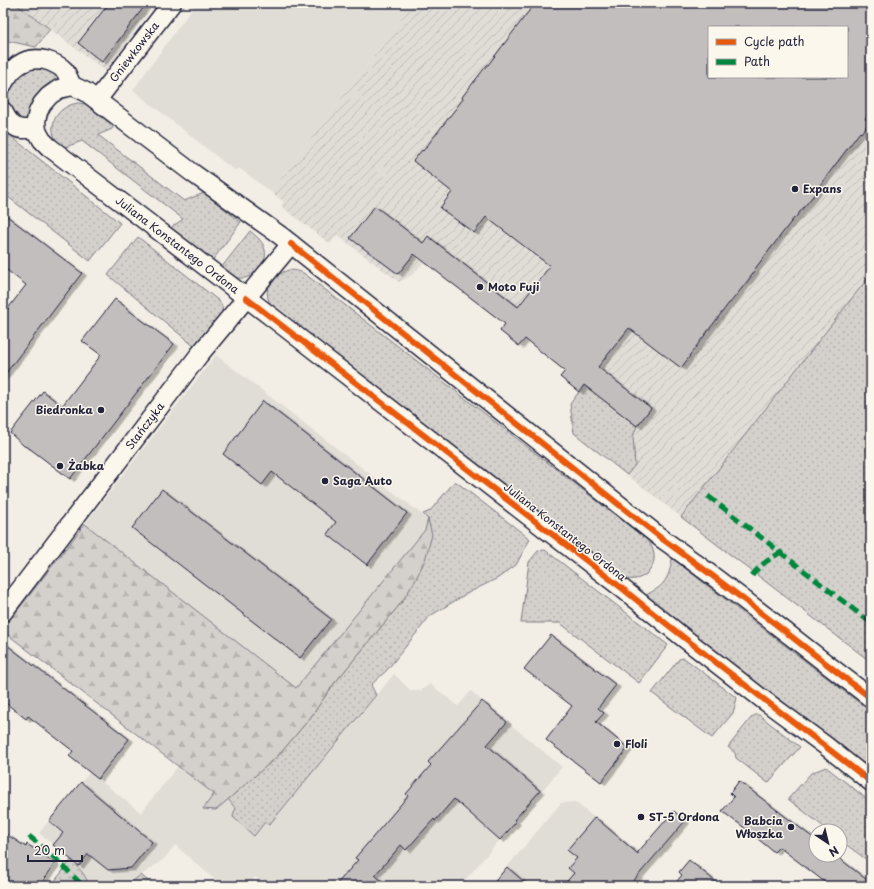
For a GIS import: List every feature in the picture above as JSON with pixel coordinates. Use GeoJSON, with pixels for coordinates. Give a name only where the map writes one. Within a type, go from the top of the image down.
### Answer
{"type":"FeatureCollection","features":[{"type":"Feature","properties":{"kind":"street","name":"Gniewkowska"},"geometry":{"type":"LineString","coordinates":[[97,100],[172,3]]}},
{"type":"Feature","properties":{"kind":"street"},"geometry":{"type":"LineString","coordinates":[[3,84],[11,71],[19,64],[33,59],[53,62],[65,71],[73,86]]}},
{"type":"Feature","properties":{"kind":"street"},"geometry":{"type":"LineString","coordinates":[[3,111],[10,122],[16,127],[20,129],[34,129],[37,131],[36,121],[38,112],[42,104],[50,96],[59,89],[73,86],[86,92],[194,174],[290,244],[655,534],[703,568],[871,698]]}},
{"type":"Feature","properties":{"kind":"street","name":"Juliana Konstantego Ordona"},"geometry":{"type":"LineString","coordinates":[[37,131],[42,140],[49,147],[871,782]]}},
{"type":"Feature","properties":{"kind":"street","name":"Stańczyka"},"geometry":{"type":"LineString","coordinates":[[3,612],[200,355],[290,244]]}},
{"type":"Feature","properties":{"kind":"street"},"geometry":{"type":"LineString","coordinates":[[848,763],[871,769]]}},
{"type":"Feature","properties":{"kind":"shaded area"},"geometry":{"type":"Polygon","coordinates":[[[155,3],[106,71],[16,4],[155,3]]]}},
{"type":"Feature","properties":{"kind":"shaded area"},"geometry":{"type":"Polygon","coordinates":[[[196,3],[413,3],[271,192],[239,168],[236,171],[225,163],[133,90],[196,3]]]}},
{"type":"Feature","properties":{"kind":"shaded area"},"geometry":{"type":"Polygon","coordinates":[[[413,3],[871,3],[871,274],[681,517],[627,475],[635,465],[633,436],[637,426],[584,385],[579,392],[560,377],[565,370],[525,339],[519,346],[500,331],[505,324],[424,262],[412,275],[399,282],[337,235],[330,244],[281,206],[284,202],[271,192],[413,3]]]}},
{"type":"Feature","properties":{"kind":"shaded area"},"geometry":{"type":"Polygon","coordinates":[[[216,355],[428,519],[425,530],[296,689],[85,524],[216,355]]]}},
{"type":"Feature","properties":{"kind":"shaded area"},"geometry":{"type":"Polygon","coordinates":[[[394,674],[411,691],[420,691],[430,684],[458,706],[471,691],[562,767],[460,886],[268,886],[255,877],[249,886],[222,886],[175,845],[164,859],[126,886],[90,886],[79,866],[39,833],[90,772],[141,813],[178,766],[214,794],[203,809],[216,810],[228,799],[237,809],[269,825],[394,674]]]}},
{"type":"Feature","properties":{"kind":"shaded area"},"geometry":{"type":"Polygon","coordinates":[[[575,802],[592,816],[593,815],[649,862],[629,886],[491,886],[561,803],[575,802]]]}},
{"type":"Feature","properties":{"kind":"green space"},"geometry":{"type":"Polygon","coordinates":[[[3,3],[17,3],[16,4],[50,29],[36,47],[3,40],[3,3]]]}},
{"type":"Feature","properties":{"kind":"green space"},"geometry":{"type":"Polygon","coordinates":[[[33,68],[48,70],[54,73],[59,79],[48,84],[35,96],[30,106],[27,122],[24,124],[11,110],[8,103],[8,96],[9,90],[15,79],[33,68]]]}},
{"type":"Feature","properties":{"kind":"green space"},"geometry":{"type":"Polygon","coordinates":[[[72,104],[85,104],[112,125],[112,129],[98,135],[184,201],[204,193],[241,222],[212,261],[169,229],[183,219],[82,141],[63,148],[55,138],[53,125],[58,114],[62,110],[72,104]]]}},
{"type":"Feature","properties":{"kind":"green space"},"geometry":{"type":"Polygon","coordinates":[[[3,130],[120,223],[90,261],[3,193],[3,130]]]}},
{"type":"Feature","properties":{"kind":"green space"},"geometry":{"type":"Polygon","coordinates":[[[250,231],[263,244],[265,250],[264,261],[262,266],[255,274],[245,278],[234,277],[221,268],[250,231]]]}},
{"type":"Feature","properties":{"kind":"green space"},"geometry":{"type":"Polygon","coordinates":[[[138,237],[221,304],[222,312],[227,316],[200,349],[194,346],[108,275],[138,237]]]}},
{"type":"Feature","properties":{"kind":"green space"},"geometry":{"type":"Polygon","coordinates":[[[289,270],[305,274],[646,539],[652,547],[654,555],[650,570],[638,579],[620,577],[273,308],[267,296],[269,284],[277,276],[289,270]]]}},
{"type":"Feature","properties":{"kind":"green space"},"geometry":{"type":"Polygon","coordinates":[[[871,274],[871,662],[681,517],[871,274]]]}},
{"type":"Feature","properties":{"kind":"green space"},"geometry":{"type":"Polygon","coordinates":[[[584,385],[637,426],[633,436],[635,465],[627,475],[574,433],[570,404],[584,385]]]}},
{"type":"Feature","properties":{"kind":"green space"},"geometry":{"type":"Polygon","coordinates":[[[455,481],[530,539],[516,565],[498,578],[466,594],[430,616],[387,670],[371,685],[376,695],[269,825],[265,822],[254,836],[233,817],[236,809],[228,799],[279,755],[310,718],[333,685],[401,603],[415,581],[428,519],[423,514],[430,511],[455,481]]]}},
{"type":"Feature","properties":{"kind":"green space"},"geometry":{"type":"Polygon","coordinates":[[[428,519],[432,535],[425,560],[415,581],[401,603],[333,685],[310,718],[279,755],[216,810],[203,809],[214,794],[3,631],[3,629],[85,524],[296,688],[425,530],[428,519]]]}},
{"type":"Feature","properties":{"kind":"green space"},"geometry":{"type":"Polygon","coordinates":[[[545,550],[668,645],[639,683],[560,623],[521,623],[529,562],[538,551],[545,550]]]}},
{"type":"Feature","properties":{"kind":"green space"},"geometry":{"type":"Polygon","coordinates":[[[672,559],[871,712],[871,763],[867,765],[841,749],[646,598],[646,595],[654,591],[665,581],[669,573],[672,559]]]}},
{"type":"Feature","properties":{"kind":"green space"},"geometry":{"type":"Polygon","coordinates":[[[684,658],[737,698],[733,713],[712,738],[652,693],[679,659],[684,658]]]}},
{"type":"Feature","properties":{"kind":"green space"},"geometry":{"type":"Polygon","coordinates":[[[755,715],[759,715],[800,747],[768,783],[736,758],[735,753],[728,747],[755,715]]]}},
{"type":"Feature","properties":{"kind":"green space"},"geometry":{"type":"Polygon","coordinates":[[[826,767],[871,802],[871,863],[848,846],[848,823],[819,823],[788,799],[811,773],[826,767]]]}},
{"type":"Feature","properties":{"kind":"green space"},"geometry":{"type":"Polygon","coordinates":[[[71,860],[77,865],[90,886],[51,886],[71,860]]]}},
{"type":"Feature","properties":{"kind":"green space"},"geometry":{"type":"Polygon","coordinates":[[[141,875],[154,886],[126,886],[141,875]]]}},
{"type":"Feature","properties":{"kind":"building"},"geometry":{"type":"Polygon","coordinates":[[[109,3],[147,3],[102,62],[78,43],[109,3]]]}},
{"type":"Feature","properties":{"kind":"building"},"geometry":{"type":"Polygon","coordinates":[[[535,3],[871,3],[871,111],[865,119],[870,122],[861,133],[860,132],[820,185],[821,186],[754,270],[755,271],[729,303],[681,368],[629,328],[598,367],[651,408],[637,426],[584,385],[579,392],[560,377],[565,371],[525,339],[519,346],[500,331],[505,324],[414,254],[398,274],[350,238],[375,206],[423,243],[428,236],[518,307],[550,266],[486,217],[474,233],[440,208],[452,192],[413,161],[422,150],[423,151],[535,3]]]}},
{"type":"Feature","properties":{"kind":"building"},"geometry":{"type":"Polygon","coordinates":[[[3,213],[82,273],[3,377],[3,315],[26,285],[3,267],[3,213]]]}},
{"type":"Feature","properties":{"kind":"building"},"geometry":{"type":"Polygon","coordinates":[[[115,299],[174,344],[70,479],[29,448],[24,446],[10,433],[43,391],[62,406],[101,355],[82,341],[115,299]]]}},
{"type":"Feature","properties":{"kind":"building","name":"Saga Auto"},"geometry":{"type":"Polygon","coordinates":[[[263,401],[407,513],[367,565],[327,534],[336,522],[272,472],[262,485],[223,454],[263,401]]]}},
{"type":"Feature","properties":{"kind":"building"},"geometry":{"type":"Polygon","coordinates":[[[162,489],[331,619],[300,658],[132,528],[162,489]]]}},
{"type":"Feature","properties":{"kind":"building"},"geometry":{"type":"Polygon","coordinates":[[[551,635],[616,685],[598,708],[604,713],[596,722],[628,748],[601,782],[546,740],[572,706],[524,669],[551,635]]]}},
{"type":"Feature","properties":{"kind":"building"},"geometry":{"type":"Polygon","coordinates":[[[3,642],[129,739],[98,779],[69,756],[73,751],[28,716],[26,719],[3,701],[3,642]]]}},
{"type":"Feature","properties":{"kind":"building"},"geometry":{"type":"Polygon","coordinates":[[[482,701],[507,722],[487,745],[540,791],[514,820],[516,822],[500,840],[454,799],[435,821],[434,819],[406,850],[401,845],[375,875],[387,886],[335,886],[358,860],[355,858],[408,796],[406,794],[431,765],[428,762],[482,701]]]}},
{"type":"Feature","properties":{"kind":"building"},"geometry":{"type":"Polygon","coordinates":[[[739,781],[808,834],[808,863],[845,863],[871,883],[871,886],[830,886],[779,847],[774,852],[722,811],[734,797],[730,793],[739,781]]]}},
{"type":"Feature","properties":{"kind":"building"},"geometry":{"type":"Polygon","coordinates":[[[81,782],[152,842],[131,868],[108,870],[88,854],[79,866],[53,845],[63,833],[49,821],[81,782]]]}},
{"type":"Feature","properties":{"kind":"building"},"geometry":{"type":"Polygon","coordinates":[[[674,811],[685,821],[629,886],[563,886],[574,873],[568,868],[577,858],[567,850],[595,817],[638,854],[638,852],[674,811]]]}},
{"type":"Feature","properties":{"kind":"building"},"geometry":{"type":"Polygon","coordinates":[[[3,832],[26,847],[27,844],[55,863],[40,886],[3,886],[3,832]]]}},
{"type":"Feature","properties":{"kind":"building"},"geometry":{"type":"Polygon","coordinates":[[[689,860],[721,886],[673,886],[682,875],[679,872],[689,860]]]}},
{"type":"Feature","properties":{"kind":"building"},"geometry":{"type":"Polygon","coordinates":[[[507,867],[529,886],[491,886],[507,867]]]}},
{"type":"Feature","properties":{"kind":"marked path"},"geometry":{"type":"LineString","coordinates":[[708,496],[871,623]]}},
{"type":"Feature","properties":{"kind":"marked path"},"geometry":{"type":"LineString","coordinates":[[752,576],[761,565],[781,552]]}},
{"type":"Feature","properties":{"kind":"marked path"},"geometry":{"type":"LineString","coordinates":[[29,836],[57,860],[82,886]]}},
{"type":"Feature","properties":{"kind":"cycle path"},"geometry":{"type":"LineString","coordinates":[[291,244],[661,538],[741,597],[871,698]]}},
{"type":"Feature","properties":{"kind":"cycle path"},"geometry":{"type":"LineString","coordinates":[[246,298],[871,782]]}},
{"type":"Feature","properties":{"kind":"place","name":"Expans"},"geometry":{"type":"Point","coordinates":[795,189]}},
{"type":"Feature","properties":{"kind":"place","name":"Moto Fuji"},"geometry":{"type":"Point","coordinates":[480,287]}},
{"type":"Feature","properties":{"kind":"place","name":"Biedronka"},"geometry":{"type":"Point","coordinates":[101,410]}},
{"type":"Feature","properties":{"kind":"place","name":"Żabka"},"geometry":{"type":"Point","coordinates":[60,466]}},
{"type":"Feature","properties":{"kind":"place","name":"Saga Auto"},"geometry":{"type":"Point","coordinates":[325,481]}},
{"type":"Feature","properties":{"kind":"place","name":"Floli"},"geometry":{"type":"Point","coordinates":[617,744]}},
{"type":"Feature","properties":{"kind":"place","name":"ST-5 Ordona"},"geometry":{"type":"Point","coordinates":[641,817]}},
{"type":"Feature","properties":{"kind":"place","name":"Babcia Włoszka"},"geometry":{"type":"Point","coordinates":[791,827]}}]}
